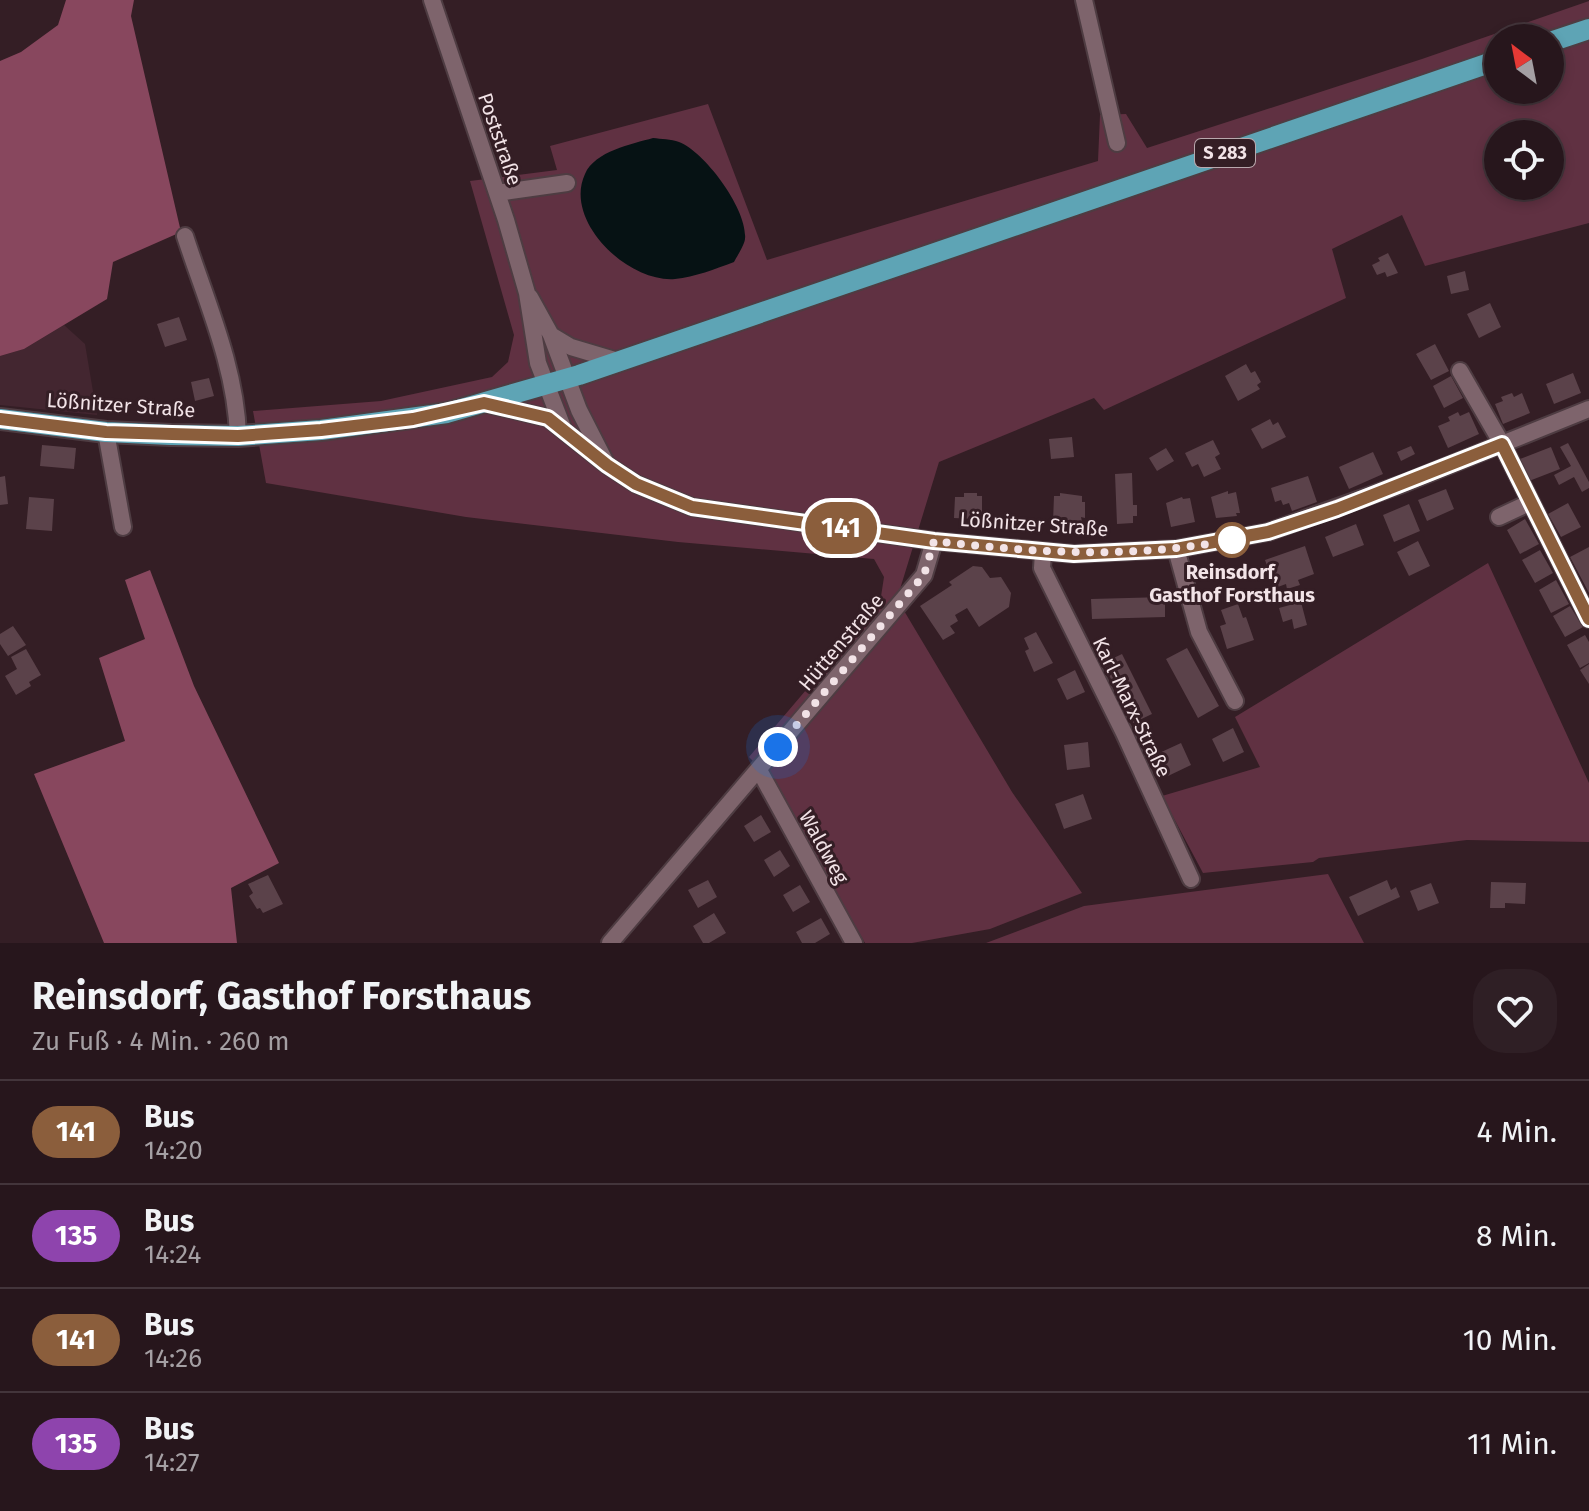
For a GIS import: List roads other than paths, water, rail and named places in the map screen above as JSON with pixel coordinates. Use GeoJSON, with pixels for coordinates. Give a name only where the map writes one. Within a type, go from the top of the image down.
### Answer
{"type":"FeatureCollection","features":[{"type":"Feature","properties":{"kind":"main road"},"geometry":{"type":"LineString","coordinates":[[1564,37],[1589,29]]}},
{"type":"Feature","properties":{"kind":"main road","name":"S 283"},"geometry":{"type":"LineString","coordinates":[[238,436],[413,419],[484,403],[566,379],[1484,65]]}},
{"type":"Feature","properties":{"kind":"main road","name":"Lößnitzer Straße"},"geometry":{"type":"LineString","coordinates":[[0,419],[106,432],[238,436]]}},
{"type":"Feature","properties":{"kind":"street","name":"Poststraße"},"geometry":{"type":"LineString","coordinates":[[432,0],[527,293],[545,385]]}},
{"type":"Feature","properties":{"kind":"street"},"geometry":{"type":"LineString","coordinates":[[1084,0],[1117,143]]}},
{"type":"Feature","properties":{"kind":"street"},"geometry":{"type":"LineString","coordinates":[[497,193],[567,183]]}},
{"type":"Feature","properties":{"kind":"street"},"geometry":{"type":"LineString","coordinates":[[185,236],[230,372],[238,436]]}},
{"type":"Feature","properties":{"kind":"street","name":"Poststraße"},"geometry":{"type":"LineString","coordinates":[[527,293],[551,335],[566,379]]}},
{"type":"Feature","properties":{"kind":"street"},"geometry":{"type":"LineString","coordinates":[[551,335],[576,349],[618,361]]}},
{"type":"Feature","properties":{"kind":"street"},"geometry":{"type":"LineString","coordinates":[[1460,371],[1502,444],[1589,619]]}},
{"type":"Feature","properties":{"kind":"street"},"geometry":{"type":"LineString","coordinates":[[566,379],[607,465]]}},
{"type":"Feature","properties":{"kind":"street","name":"Lößnitzer Straße"},"geometry":{"type":"LineString","coordinates":[[545,385],[562,427]]}},
{"type":"Feature","properties":{"kind":"street","name":"Lößnitzer Straße"},"geometry":{"type":"LineString","coordinates":[[484,403],[548,418],[636,484],[692,507],[1043,553],[1176,549],[1268,532],[1364,498],[1589,409]]}},
{"type":"Feature","properties":{"kind":"street"},"geometry":{"type":"LineString","coordinates":[[106,432],[123,527]]}},
{"type":"Feature","properties":{"kind":"street"},"geometry":{"type":"LineString","coordinates":[[1499,517],[1531,502]]}},
{"type":"Feature","properties":{"kind":"street","name":"Hüttenstraße"},"geometry":{"type":"LineString","coordinates":[[610,943],[924,575],[934,541]]}},
{"type":"Feature","properties":{"kind":"street"},"geometry":{"type":"LineString","coordinates":[[1176,549],[1199,632],[1235,701]]}},
{"type":"Feature","properties":{"kind":"street","name":"Karl-Marx-Straße"},"geometry":{"type":"LineString","coordinates":[[1043,553],[1042,568],[1124,733],[1191,879]]}},
{"type":"Feature","properties":{"kind":"street","name":"Waldweg"},"geometry":{"type":"LineString","coordinates":[[759,770],[854,943]]}},
{"type":"Feature","properties":{"kind":"place","name":"Reinsdorf, Gasthof Forsthaus"},"geometry":{"type":"Point","coordinates":[1232,540]}}]}
